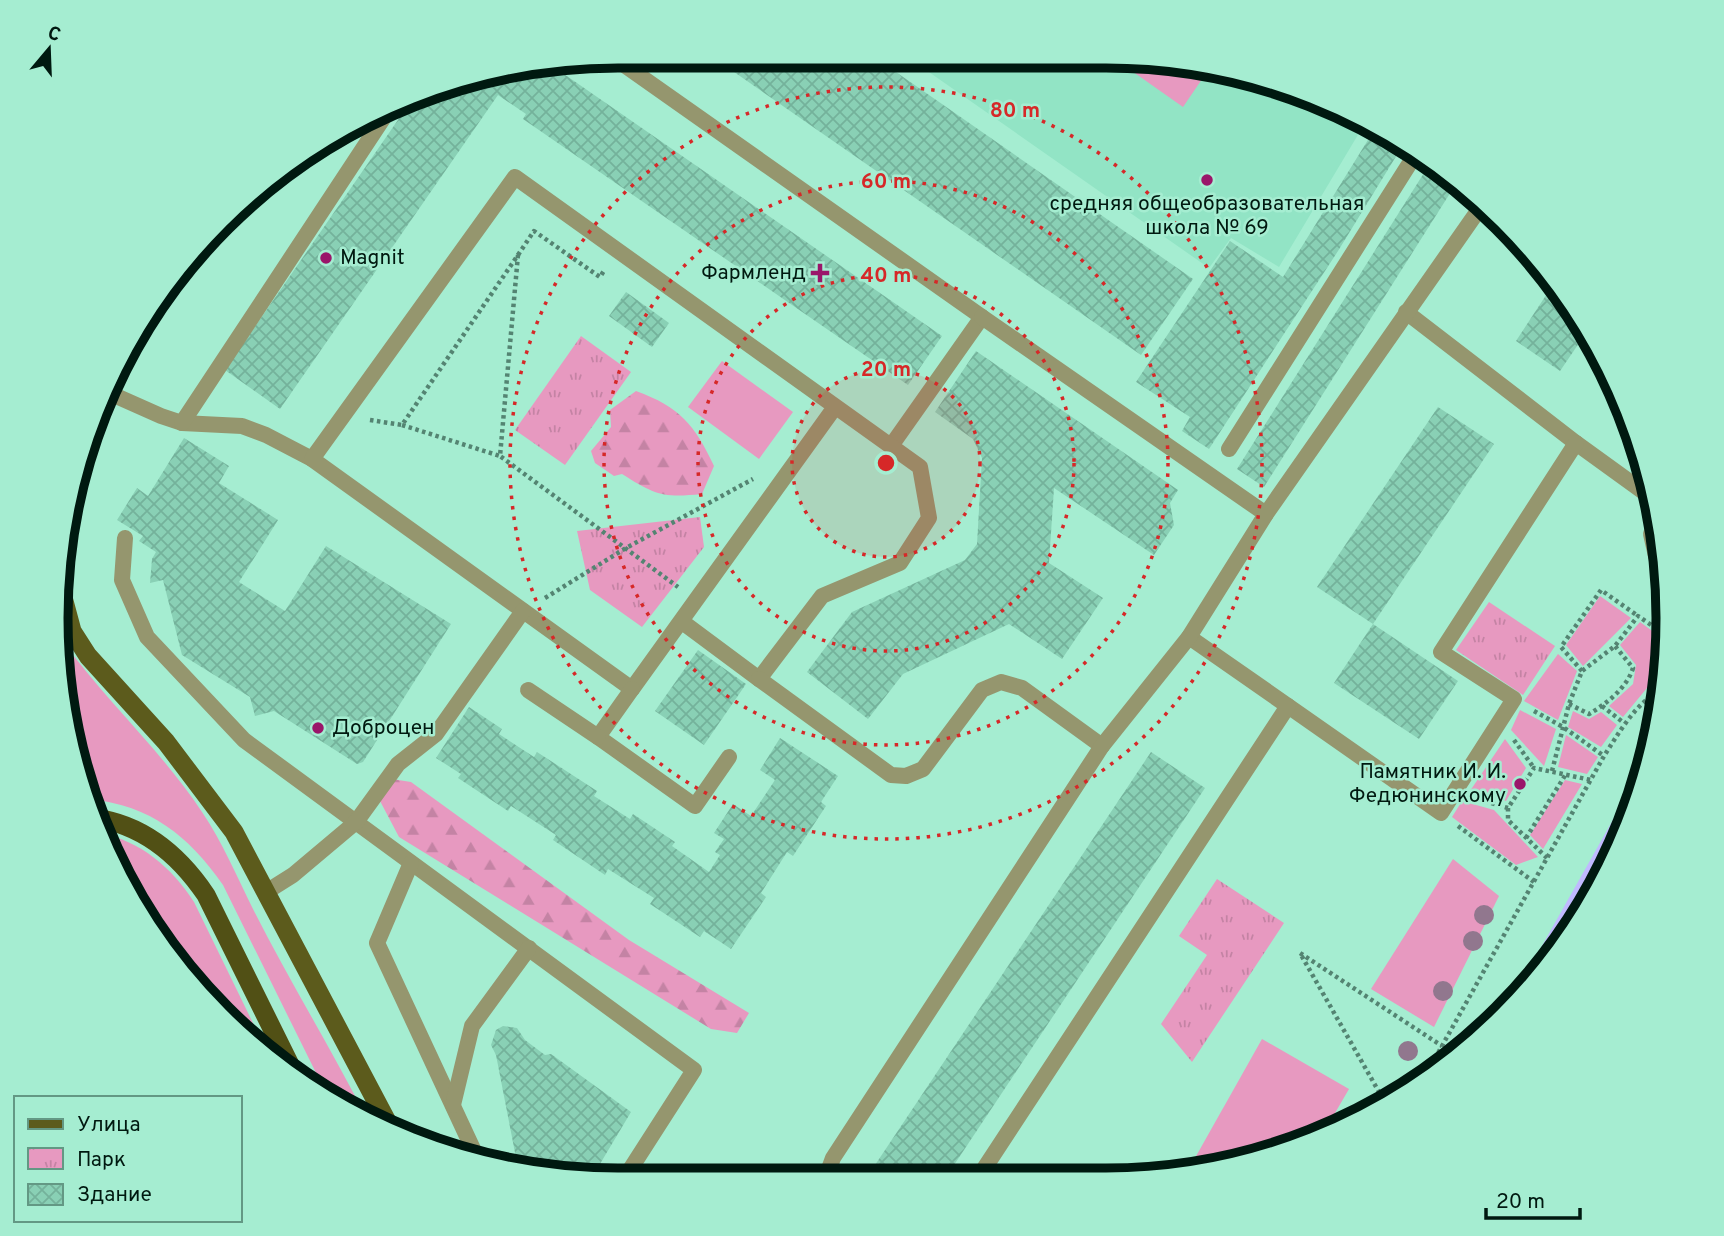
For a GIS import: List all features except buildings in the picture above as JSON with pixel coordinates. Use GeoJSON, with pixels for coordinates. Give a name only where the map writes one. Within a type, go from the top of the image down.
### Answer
{"type":"FeatureCollection","features":[{"type":"Feature","properties":{"kind":"highway"},"geometry":{"type":"LineString","coordinates":[[107,821],[145,834],[176,856],[192,874],[206,895],[285,1056]]}},
{"type":"Feature","properties":{"kind":"main road"},"geometry":{"type":"LineString","coordinates":[[68,616],[72,631],[88,656],[166,742],[234,832],[384,1115]]}},
{"type":"Feature","properties":{"kind":"lane"},"geometry":{"type":"LineString","coordinates":[[629,68],[1266,514]]}},
{"type":"Feature","properties":{"kind":"lane"},"geometry":{"type":"LineString","coordinates":[[182,423],[380,123]]}},
{"type":"Feature","properties":{"kind":"lane"},"geometry":{"type":"LineString","coordinates":[[1229,449],[1411,161]]}},
{"type":"Feature","properties":{"kind":"lane"},"geometry":{"type":"LineString","coordinates":[[312,459],[515,177],[920,467],[929,518],[900,563],[822,596],[759,680]]}},
{"type":"Feature","properties":{"kind":"lane"},"geometry":{"type":"LineString","coordinates":[[829,1168],[833,1158],[1102,746],[1189,637],[1266,514],[1477,213]]}},
{"type":"Feature","properties":{"kind":"lane"},"geometry":{"type":"LineString","coordinates":[[1406,312],[1640,489]]}},
{"type":"Feature","properties":{"kind":"lane"},"geometry":{"type":"LineString","coordinates":[[891,446],[982,317]]}},
{"type":"Feature","properties":{"kind":"lane"},"geometry":{"type":"LineString","coordinates":[[116,396],[182,423],[242,426],[312,459],[632,689]]}},
{"type":"Feature","properties":{"kind":"lane"},"geometry":{"type":"LineString","coordinates":[[598,737],[835,407]]}},
{"type":"Feature","properties":{"kind":"lane"},"geometry":{"type":"LineString","coordinates":[[1189,637],[1441,813],[1514,699],[1441,652],[1576,443]]}},
{"type":"Feature","properties":{"kind":"lane"},"geometry":{"type":"LineString","coordinates":[[125,538],[122,580],[147,637],[244,740],[694,1070],[631,1168]]}},
{"type":"Feature","properties":{"kind":"lane"},"geometry":{"type":"LineString","coordinates":[[266,892],[293,875],[356,822],[398,764],[436,734],[523,611]]}},
{"type":"Feature","properties":{"kind":"lane"},"geometry":{"type":"LineString","coordinates":[[681,621],[891,775],[906,776],[923,769],[982,690],[1002,682],[1022,688],[1102,746]]}},
{"type":"Feature","properties":{"kind":"lane"},"geometry":{"type":"LineString","coordinates":[[528,690],[695,806],[729,757]]}},
{"type":"Feature","properties":{"kind":"lane"},"geometry":{"type":"LineString","coordinates":[[985,1168],[1288,706]]}},
{"type":"Feature","properties":{"kind":"lane"},"geometry":{"type":"LineString","coordinates":[[411,863],[377,943],[473,1148]]}},
{"type":"Feature","properties":{"kind":"lane"},"geometry":{"type":"LineString","coordinates":[[453,1105],[472,1026],[529,948]]}},
{"type":"Feature","properties":{"kind":"path"},"geometry":{"type":"LineString","coordinates":[[402,425],[534,231],[600,276],[617,251]]}},
{"type":"Feature","properties":{"kind":"path"},"geometry":{"type":"LineString","coordinates":[[500,456],[517,256]]}},
{"type":"Feature","properties":{"kind":"path"},"geometry":{"type":"LineString","coordinates":[[343,415],[402,425],[500,456],[696,600]]}},
{"type":"Feature","properties":{"kind":"path"},"geometry":{"type":"LineString","coordinates":[[523,611],[626,548],[765,472],[784,478]]}},
{"type":"Feature","properties":{"kind":"path"},"geometry":{"type":"LineString","coordinates":[[1582,671],[1560,647],[1601,590],[1656,628]]}},
{"type":"Feature","properties":{"kind":"path"},"geometry":{"type":"LineString","coordinates":[[1552,771],[1569,704],[1582,671],[1615,646],[1638,616]]}},
{"type":"Feature","properties":{"kind":"path"},"geometry":{"type":"LineString","coordinates":[[1569,704],[1589,714],[1602,706],[1630,679],[1633,668],[1615,646]]}},
{"type":"Feature","properties":{"kind":"path"},"geometry":{"type":"LineString","coordinates":[[1436,1058],[1604,756],[1624,723],[1650,698]]}},
{"type":"Feature","properties":{"kind":"path"},"geometry":{"type":"LineString","coordinates":[[1514,699],[1563,727],[1604,756]]}},
{"type":"Feature","properties":{"kind":"path"},"geometry":{"type":"LineString","coordinates":[[1602,706],[1624,723]]}},
{"type":"Feature","properties":{"kind":"path"},"geometry":{"type":"LineString","coordinates":[[1500,721],[1534,768],[1591,780]]}},
{"type":"Feature","properties":{"kind":"path"},"geometry":{"type":"LineString","coordinates":[[1534,768],[1508,807],[1508,820],[1547,858]]}},
{"type":"Feature","properties":{"kind":"path"},"geometry":{"type":"LineString","coordinates":[[1526,838],[1566,774]]}},
{"type":"Feature","properties":{"kind":"path"},"geometry":{"type":"LineString","coordinates":[[1441,813],[1534,882]]}},
{"type":"Feature","properties":{"kind":"path"},"geometry":{"type":"LineString","coordinates":[[1380,1095],[1300,953],[1442,1046]]}},
{"type":"Feature","properties":{"kind":"shaded area","name":"средняя общеобразовательная школа № 69"},"geometry":{"type":"Polygon","coordinates":[[[923,68],[1106,68],[1178,73],[1283,97],[1360,131],[1279,267],[1231,238],[1209,268],[923,68]]]}},
{"type":"Feature","properties":{"kind":"shaded area"},"geometry":{"type":"Polygon","coordinates":[[[1627,795],[1599,861],[1582,893],[1530,967],[1627,795]]]}},
{"type":"Feature","properties":{"kind":"green space"},"geometry":{"type":"Polygon","coordinates":[[[1129,69],[1203,77],[1183,107],[1129,69]]]}},
{"type":"Feature","properties":{"kind":"green space"},"geometry":{"type":"Polygon","coordinates":[[[581,336],[631,372],[565,465],[515,430],[581,336]]]}},
{"type":"Feature","properties":{"kind":"green space"},"geometry":{"type":"Polygon","coordinates":[[[722,361],[793,412],[759,459],[688,407],[722,361]]]}},
{"type":"Feature","properties":{"kind":"green space"},"geometry":{"type":"Polygon","coordinates":[[[636,391],[675,411],[693,428],[714,466],[702,494],[678,496],[652,491],[622,474],[614,476],[595,463],[591,451],[611,427],[610,410],[636,391]]]}},
{"type":"Feature","properties":{"kind":"green space"},"geometry":{"type":"Polygon","coordinates":[[[700,517],[704,547],[642,627],[590,590],[577,531],[700,517]]]}},
{"type":"Feature","properties":{"kind":"green space"},"geometry":{"type":"Polygon","coordinates":[[[1600,596],[1631,618],[1583,666],[1566,645],[1600,596]]]}},
{"type":"Feature","properties":{"kind":"green space"},"geometry":{"type":"Polygon","coordinates":[[[1489,602],[1555,646],[1523,695],[1456,650],[1489,602]]]}},
{"type":"Feature","properties":{"kind":"green space"},"geometry":{"type":"Polygon","coordinates":[[[1640,622],[1656,633],[1651,687],[1647,688],[1623,717],[1609,706],[1633,684],[1636,665],[1620,645],[1640,622]]]}},
{"type":"Feature","properties":{"kind":"green space"},"geometry":{"type":"Polygon","coordinates":[[[69,649],[169,767],[210,824],[358,1102],[319,1079],[223,885],[210,867],[196,851],[166,826],[132,808],[99,801],[87,760],[73,690],[69,649]]]}},
{"type":"Feature","properties":{"kind":"green space"},"geometry":{"type":"Polygon","coordinates":[[[1558,654],[1577,671],[1558,720],[1524,701],[1558,654]]]}},
{"type":"Feature","properties":{"kind":"green space"},"geometry":{"type":"Polygon","coordinates":[[[1520,710],[1556,729],[1544,766],[1511,730],[1520,710]]]}},
{"type":"Feature","properties":{"kind":"green space"},"geometry":{"type":"Polygon","coordinates":[[[1573,711],[1589,719],[1601,712],[1617,725],[1601,747],[1568,727],[1573,711]]]}},
{"type":"Feature","properties":{"kind":"green space"},"geometry":{"type":"Polygon","coordinates":[[[1566,735],[1598,757],[1587,774],[1558,767],[1566,735]]]}},
{"type":"Feature","properties":{"kind":"green space"},"geometry":{"type":"Polygon","coordinates":[[[1505,739],[1526,768],[1506,801],[1470,791],[1505,739]]]}},
{"type":"Feature","properties":{"kind":"green space"},"geometry":{"type":"Polygon","coordinates":[[[392,779],[411,782],[629,940],[749,1013],[737,1033],[711,1029],[399,837],[380,801],[392,779]]]}},
{"type":"Feature","properties":{"kind":"green space"},"geometry":{"type":"Polygon","coordinates":[[[1565,780],[1582,784],[1543,849],[1530,835],[1565,780]]]}},
{"type":"Feature","properties":{"kind":"green space"},"geometry":{"type":"Polygon","coordinates":[[[1462,801],[1494,810],[1538,857],[1516,865],[1452,817],[1462,801]]]}},
{"type":"Feature","properties":{"kind":"green space"},"geometry":{"type":"Polygon","coordinates":[[[114,837],[154,857],[194,902],[257,1032],[229,1007],[182,953],[142,893],[114,837]]]}},
{"type":"Feature","properties":{"kind":"green space"},"geometry":{"type":"Polygon","coordinates":[[[1453,859],[1499,896],[1434,1027],[1371,989],[1453,859]]]}},
{"type":"Feature","properties":{"kind":"green space"},"geometry":{"type":"Polygon","coordinates":[[[1217,879],[1284,923],[1192,1062],[1161,1024],[1207,955],[1179,936],[1217,879]]]}},
{"type":"Feature","properties":{"kind":"green space"},"geometry":{"type":"Polygon","coordinates":[[[1262,1039],[1349,1089],[1332,1119],[1283,1139],[1194,1160],[1262,1039]]]}},
{"type":"Feature","properties":{"kind":"place","name":"средняя общеобразовательная школа № 69"},"geometry":{"type":"Point","coordinates":[1207,180]}},
{"type":"Feature","properties":{"kind":"place","name":"Magnit"},"geometry":{"type":"Point","coordinates":[326,258]}},
{"type":"Feature","properties":{"kind":"place","name":"Фармленд"},"geometry":{"type":"Point","coordinates":[820,273]}},
{"type":"Feature","properties":{"kind":"place","name":"Доброцен"},"geometry":{"type":"Point","coordinates":[318,728]}},
{"type":"Feature","properties":{"kind":"place","name":"Памятник И. И. Федюнинскому"},"geometry":{"type":"Point","coordinates":[1520,784]}}]}
